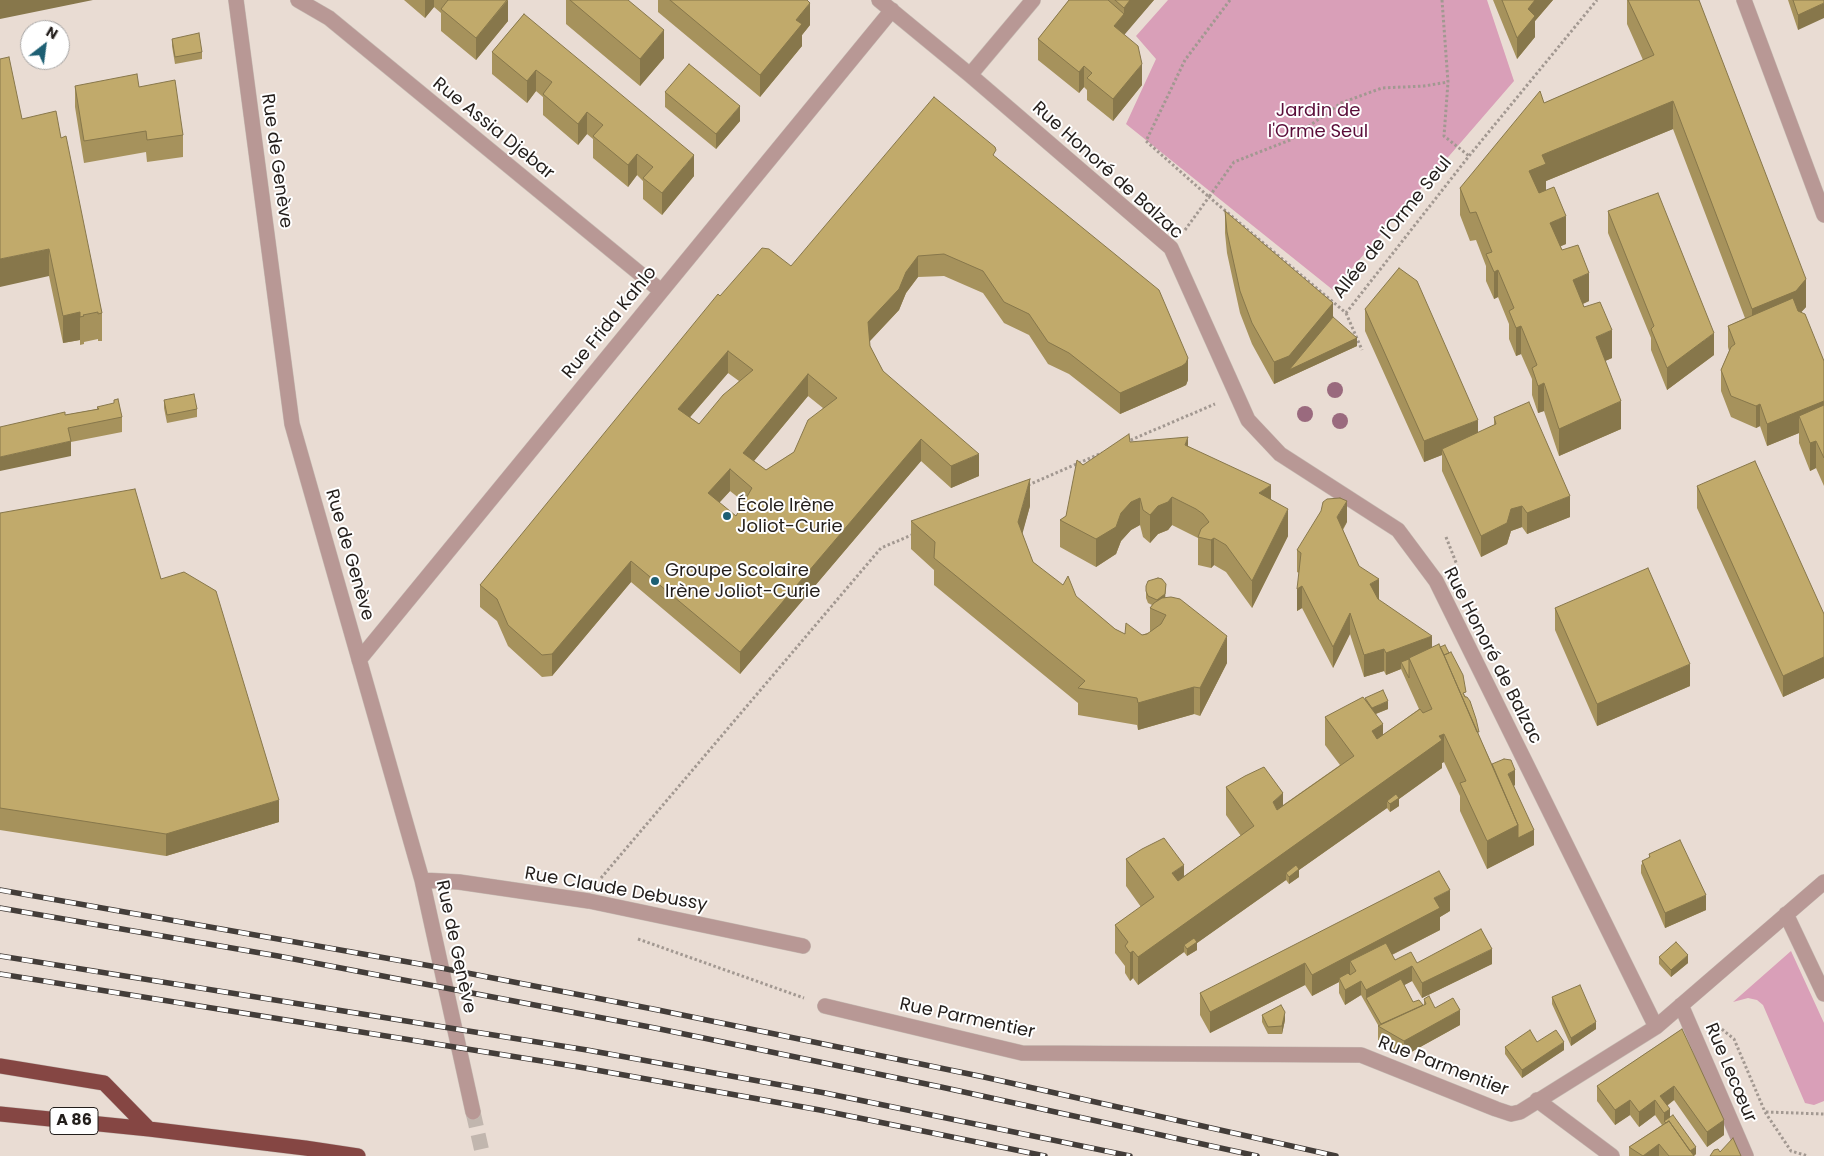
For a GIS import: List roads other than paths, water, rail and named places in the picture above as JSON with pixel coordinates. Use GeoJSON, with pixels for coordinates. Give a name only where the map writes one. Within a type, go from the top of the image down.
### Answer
{"type":"FeatureCollection","features":[{"type":"Feature","properties":{"kind":"highway"},"geometry":{"type":"LineString","coordinates":[[0,1066],[104,1083],[148,1129]]}},
{"type":"Feature","properties":{"kind":"highway","name":"A 86"},"geometry":{"type":"LineString","coordinates":[[0,1114],[148,1129],[358,1156]]}},
{"type":"Feature","properties":{"kind":"street","name":"Rue de Genève"},"geometry":{"type":"LineString","coordinates":[[236,0],[292,424],[422,880],[473,1112]]}},
{"type":"Feature","properties":{"kind":"street","name":"Rue Assia Djebar"},"geometry":{"type":"LineString","coordinates":[[298,0],[329,18],[661,291]]}},
{"type":"Feature","properties":{"kind":"street","name":"Rue Honoré de Balzac"},"geometry":{"type":"LineString","coordinates":[[879,0],[970,75],[1172,248],[1248,420],[1280,454],[1398,530],[1436,581],[1656,1026]]}},
{"type":"Feature","properties":{"kind":"street"},"geometry":{"type":"LineString","coordinates":[[970,75],[1033,0]]}},
{"type":"Feature","properties":{"kind":"street"},"geometry":{"type":"LineString","coordinates":[[1744,0],[1824,215]]}},
{"type":"Feature","properties":{"kind":"street","name":"Rue Frida Kahlo"},"geometry":{"type":"LineString","coordinates":[[359,660],[892,10]]}},
{"type":"Feature","properties":{"kind":"street","name":"Rue Claude Debussy"},"geometry":{"type":"LineString","coordinates":[[422,880],[459,882],[589,901],[803,946]]}},
{"type":"Feature","properties":{"kind":"street","name":"Rue Parmentier"},"geometry":{"type":"LineString","coordinates":[[825,1006],[1022,1053],[1362,1055],[1511,1114],[1520,1112],[1656,1026],[1824,882]]}},
{"type":"Feature","properties":{"kind":"street"},"geometry":{"type":"LineString","coordinates":[[1786,914],[1824,994]]}},
{"type":"Feature","properties":{"kind":"street","name":"Rue Lecœur"},"geometry":{"type":"LineString","coordinates":[[1681,1005],[1746,1156]]}},
{"type":"Feature","properties":{"kind":"street"},"geometry":{"type":"LineString","coordinates":[[1537,1100],[1612,1156]]}},
{"type":"Feature","properties":{"kind":"tunnel"},"geometry":{"type":"LineString","coordinates":[[473,1112],[483,1156]]}},
{"type":"Feature","properties":{"kind":"railway"},"geometry":{"type":"LineString","coordinates":[[0,890],[431,966],[658,1010],[984,1077],[1336,1156]]}},
{"type":"Feature","properties":{"kind":"railway"},"geometry":{"type":"LineString","coordinates":[[0,908],[278,956],[655,1028],[941,1087],[1257,1156]]}},
{"type":"Feature","properties":{"kind":"railway"},"geometry":{"type":"LineString","coordinates":[[0,956],[587,1050],[825,1093],[1130,1156]]}},
{"type":"Feature","properties":{"kind":"railway"},"geometry":{"type":"LineString","coordinates":[[0,974],[579,1067],[820,1110],[1045,1156]]}},
{"type":"Feature","properties":{"kind":"place","name":"École Irène Joliot-Curie"},"geometry":{"type":"Point","coordinates":[727,516]}},
{"type":"Feature","properties":{"kind":"place","name":"Groupe Scolaire Irène Joliot-Curie"},"geometry":{"type":"Point","coordinates":[655,581]}},
{"type":"Feature","properties":{"kind":"park label","name":"Jardin de l'Orme Seul"},"geometry":{"type":"Point","coordinates":[1318,121]}}]}
